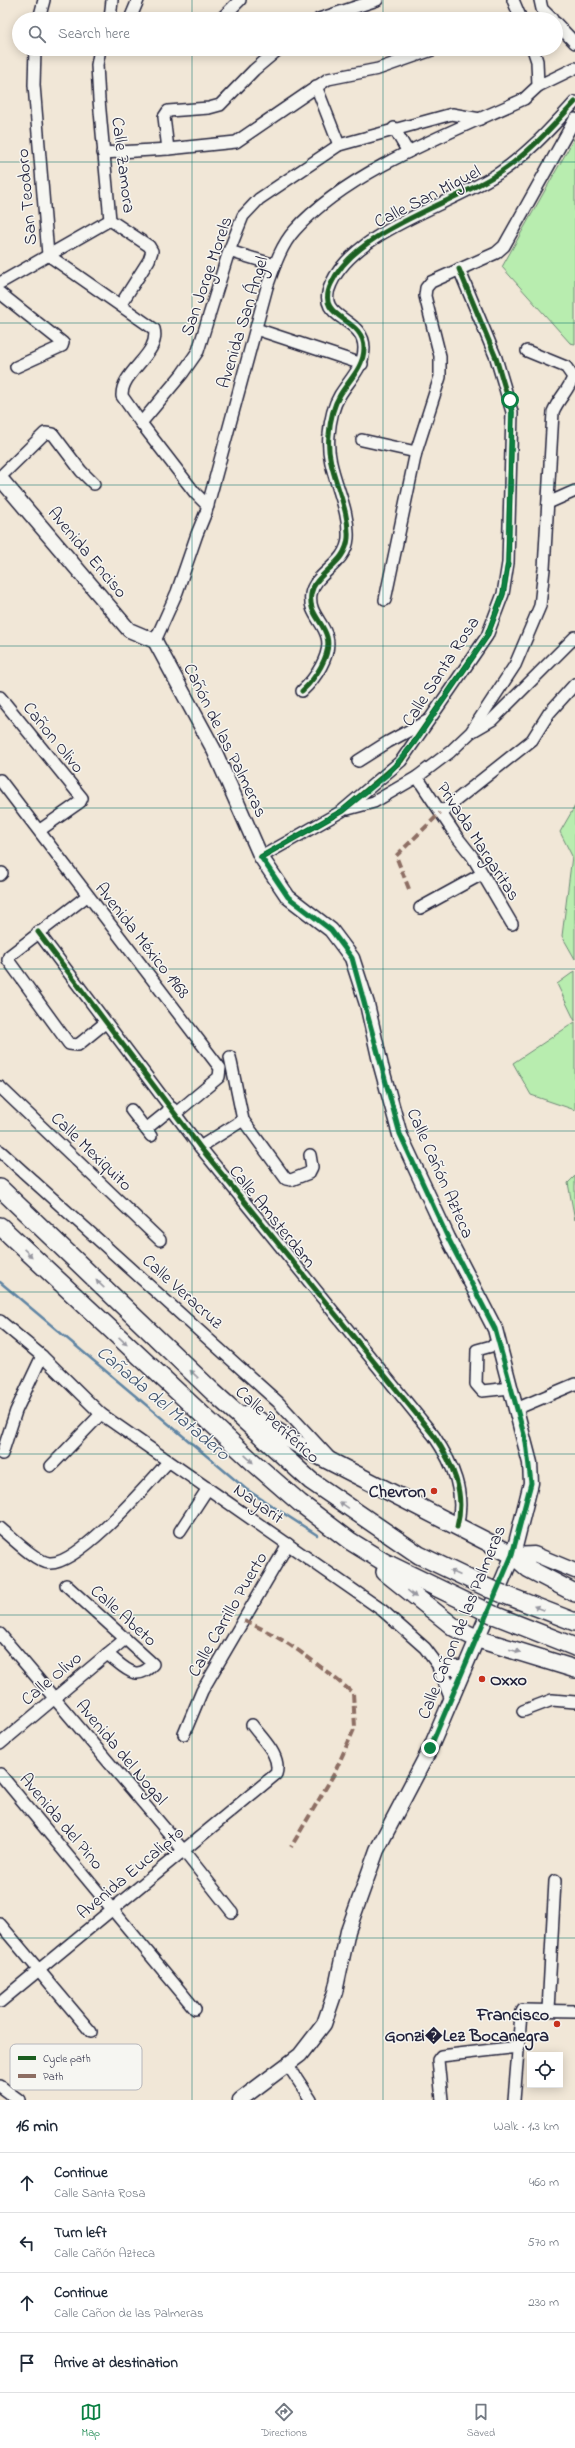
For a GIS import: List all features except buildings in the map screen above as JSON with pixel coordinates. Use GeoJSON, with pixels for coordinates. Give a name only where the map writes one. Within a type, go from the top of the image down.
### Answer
{"type":"FeatureCollection","features":[{"type":"Feature","properties":{"kind":"highway","name":"Calle Periférico"},"geometry":{"type":"LineString","coordinates":[[0,1188],[276,1451],[333,1498],[419,1555],[497,1592],[575,1622]]}},
{"type":"Feature","properties":{"kind":"highway"},"geometry":{"type":"LineString","coordinates":[[0,1226],[254,1463],[300,1503],[350,1541],[455,1628],[478,1640],[575,1669]]}},
{"type":"Feature","properties":{"kind":"highway"},"geometry":{"type":"LineString","coordinates":[[213,1392],[284,1436],[336,1465],[512,1555],[529,1569],[575,1593]]}},
{"type":"Feature","properties":{"kind":"highway"},"geometry":{"type":"LineString","coordinates":[[350,1541],[404,1574],[489,1612],[575,1647]]}},
{"type":"Feature","properties":{"kind":"main road","name":"Avenida Enciso"},"geometry":{"type":"LineString","coordinates":[[0,478],[129,630],[155,641]]}},
{"type":"Feature","properties":{"kind":"main road","name":"Cañón de las Palmeras"},"geometry":{"type":"LineString","coordinates":[[155,641],[214,750],[261,857]]}},
{"type":"Feature","properties":{"kind":"main road","name":"Calle Cañón Azteca"},"geometry":{"type":"LineString","coordinates":[[261,857],[288,897],[331,930],[352,958],[400,1134],[448,1238],[486,1308],[495,1329],[526,1442],[531,1483]]}},
{"type":"Feature","properties":{"kind":"main road","name":"Calle Cañon de las Palmeras"},"geometry":{"type":"LineString","coordinates":[[240,2100],[290,2069],[324,2024],[335,1992],[348,1931],[377,1850],[430,1748],[464,1668],[478,1640],[512,1555],[531,1483]]}},
{"type":"Feature","properties":{"kind":"main road"},"geometry":{"type":"LineString","coordinates":[[512,1555],[534,1554],[575,1571]]}},
{"type":"Feature","properties":{"kind":"main road"},"geometry":{"type":"LineString","coordinates":[[452,1698],[440,1668],[464,1668]]}},
{"type":"Feature","properties":{"kind":"street"},"geometry":{"type":"LineString","coordinates":[[40,12],[44,0]]}},
{"type":"Feature","properties":{"kind":"street"},"geometry":{"type":"LineString","coordinates":[[111,12],[112,0]]}},
{"type":"Feature","properties":{"kind":"street"},"geometry":{"type":"LineString","coordinates":[[133,12],[138,0]]}},
{"type":"Feature","properties":{"kind":"street"},"geometry":{"type":"LineString","coordinates":[[227,12],[240,0]]}},
{"type":"Feature","properties":{"kind":"street"},"geometry":{"type":"LineString","coordinates":[[340,12],[376,0]]}},
{"type":"Feature","properties":{"kind":"street"},"geometry":{"type":"LineString","coordinates":[[513,0],[518,12]]}},
{"type":"Feature","properties":{"kind":"street"},"geometry":{"type":"LineString","coordinates":[[540,0],[542,8],[546,12]]}},
{"type":"Feature","properties":{"kind":"street"},"geometry":{"type":"LineString","coordinates":[[563,30],[575,43]]}},
{"type":"Feature","properties":{"kind":"street","name":"San Teodoro"},"geometry":{"type":"LineString","coordinates":[[35,56],[34,85],[48,255],[121,304],[154,329],[156,336],[153,343],[125,383],[122,392],[125,400],[141,423]]}},
{"type":"Feature","properties":{"kind":"street","name":"Calle Zamora"},"geometry":{"type":"LineString","coordinates":[[99,56],[97,65],[103,153],[110,220],[149,246],[152,251],[149,260],[121,304]]}},
{"type":"Feature","properties":{"kind":"street"},"geometry":{"type":"LineString","coordinates":[[168,149],[164,118],[168,111],[209,108],[220,105],[254,70],[271,56]]}},
{"type":"Feature","properties":{"kind":"street"},"geometry":{"type":"LineString","coordinates":[[103,153],[168,149],[236,142],[247,136],[328,79],[378,69],[415,56]]}},
{"type":"Feature","properties":{"kind":"street"},"geometry":{"type":"LineString","coordinates":[[535,56],[537,61],[538,86]]}},
{"type":"Feature","properties":{"kind":"street","name":"Avenida San Ángel"},"geometry":{"type":"LineString","coordinates":[[155,641],[177,592],[208,506],[275,265],[294,231],[310,214],[338,193],[408,152],[524,99],[538,86],[575,68]]}},
{"type":"Feature","properties":{"kind":"street"},"geometry":{"type":"LineString","coordinates":[[316,86],[339,145]]}},
{"type":"Feature","properties":{"kind":"street","name":"Calle San Miguel"},"geometry":{"type":"LineString","coordinates":[[362,364],[364,349],[363,336],[357,327],[337,316],[330,308],[327,298],[331,283],[348,258],[386,230],[468,192],[525,156],[575,102]]}},
{"type":"Feature","properties":{"kind":"street","name":"San Jorge Morels"},"geometry":{"type":"LineString","coordinates":[[141,423],[182,374],[198,351],[229,251],[243,216],[259,199],[339,145],[394,128],[452,114],[480,119]]}},
{"type":"Feature","properties":{"kind":"street"},"geometry":{"type":"LineString","coordinates":[[385,600],[416,452],[440,377],[442,365],[425,296],[426,288],[431,282],[496,253],[504,246],[575,119]]}},
{"type":"Feature","properties":{"kind":"street"},"geometry":{"type":"LineString","coordinates":[[394,128],[408,152]]}},
{"type":"Feature","properties":{"kind":"street"},"geometry":{"type":"LineString","coordinates":[[0,283],[110,220]]}},
{"type":"Feature","properties":{"kind":"street"},"geometry":{"type":"LineString","coordinates":[[229,251],[275,265]]}},
{"type":"Feature","properties":{"kind":"street","name":"Calle Santa Rosa"},"geometry":{"type":"LineString","coordinates":[[261,857],[342,811],[401,761],[487,636],[503,594],[508,563],[512,412],[496,358],[459,269]]}},
{"type":"Feature","properties":{"kind":"street"},"geometry":{"type":"LineString","coordinates":[[0,294],[63,343],[62,346],[16,367]]}},
{"type":"Feature","properties":{"kind":"street"},"geometry":{"type":"LineString","coordinates":[[256,330],[362,364],[339,396],[331,414],[328,441],[347,519],[348,538],[344,553],[313,588],[311,605],[314,614],[327,637],[327,646],[319,670],[312,681],[302,691]]}},
{"type":"Feature","properties":{"kind":"street"},"geometry":{"type":"LineString","coordinates":[[471,732],[515,665],[540,606],[553,412],[556,403],[570,384],[573,377],[566,367],[527,351]]}},
{"type":"Feature","properties":{"kind":"street"},"geometry":{"type":"LineString","coordinates":[[141,423],[195,493],[208,506]]}},
{"type":"Feature","properties":{"kind":"street"},"geometry":{"type":"LineString","coordinates":[[0,478],[45,433],[49,432],[53,434],[81,471],[94,484]]}},
{"type":"Feature","properties":{"kind":"street"},"geometry":{"type":"LineString","coordinates":[[362,440],[416,452]]}},
{"type":"Feature","properties":{"kind":"street"},"geometry":{"type":"LineString","coordinates":[[548,503],[575,490]]}},
{"type":"Feature","properties":{"kind":"street"},"geometry":{"type":"LineString","coordinates":[[342,811],[374,802],[417,777],[471,732],[492,720],[575,637]]}},
{"type":"Feature","properties":{"kind":"street"},"geometry":{"type":"LineString","coordinates":[[440,813],[532,740],[549,713],[575,684]]}},
{"type":"Feature","properties":{"kind":"street","name":"Cañon Olivo"},"geometry":{"type":"LineString","coordinates":[[0,697],[82,798],[80,802],[40,830]]}},
{"type":"Feature","properties":{"kind":"street"},"geometry":{"type":"LineString","coordinates":[[358,761],[388,742],[428,721]]}},
{"type":"Feature","properties":{"kind":"street","name":"Privada Margaritas"},"geometry":{"type":"LineString","coordinates":[[417,777],[482,874],[512,924]]}},
{"type":"Feature","properties":{"kind":"street","name":"Avenida México 1968"},"geometry":{"type":"LineString","coordinates":[[0,780],[40,830],[87,896],[220,1068],[219,1077],[149,1132],[131,1110]]}},
{"type":"Feature","properties":{"kind":"street"},"geometry":{"type":"LineString","coordinates":[[420,908],[482,874]]}},
{"type":"Feature","properties":{"kind":"street"},"geometry":{"type":"LineString","coordinates":[[87,896],[38,932],[9,956],[8,960],[69,1044],[78,1045],[105,1023]]}},
{"type":"Feature","properties":{"kind":"street","name":"Calle Amsterdam"},"geometry":{"type":"LineString","coordinates":[[38,932],[105,1023],[174,1111],[200,1147],[434,1436],[446,1454],[458,1484],[461,1506],[457,1527]]}},
{"type":"Feature","properties":{"kind":"street"},"geometry":{"type":"LineString","coordinates":[[230,1057],[243,1120],[288,1181],[309,1173],[312,1167],[310,1156]]}},
{"type":"Feature","properties":{"kind":"street","name":"Calle Mexiquito"},"geometry":{"type":"LineString","coordinates":[[0,1086],[160,1240]]}},
{"type":"Feature","properties":{"kind":"street"},"geometry":{"type":"LineString","coordinates":[[200,1147],[243,1120]]}},
{"type":"Feature","properties":{"kind":"street","name":"Calle Veracruz"},"geometry":{"type":"LineString","coordinates":[[0,1151],[278,1402],[336,1465]]}},
{"type":"Feature","properties":{"kind":"street","name":"Nayarit"},"geometry":{"type":"LineString","coordinates":[[0,1321],[42,1356],[101,1414],[382,1610],[425,1648],[440,1668]]}},
{"type":"Feature","properties":{"kind":"street"},"geometry":{"type":"LineString","coordinates":[[499,1344],[477,1350],[476,1384],[482,1391],[510,1388]]}},
{"type":"Feature","properties":{"kind":"street"},"geometry":{"type":"LineString","coordinates":[[2,1454],[16,1411],[42,1356]]}},
{"type":"Feature","properties":{"kind":"street"},"geometry":{"type":"LineString","coordinates":[[516,1409],[575,1384]]}},
{"type":"Feature","properties":{"kind":"street"},"geometry":{"type":"LineString","coordinates":[[51,1466],[101,1414]]}},
{"type":"Feature","properties":{"kind":"street"},"geometry":{"type":"LineString","coordinates":[[0,1528],[42,1561],[50,1563],[59,1562],[90,1542],[116,1518],[168,1462]]}},
{"type":"Feature","properties":{"kind":"street"},"geometry":{"type":"LineString","coordinates":[[180,1531],[208,1488]]}},
{"type":"Feature","properties":{"kind":"street","name":"Calle Carrillo Puerto"},"geometry":{"type":"LineString","coordinates":[[184,1734],[198,1701],[288,1544]]}},
{"type":"Feature","properties":{"kind":"street","name":"Calle Abeto"},"geometry":{"type":"LineString","coordinates":[[66,1585],[153,1664],[145,1673],[138,1674],[131,1672],[107,1654]]}},
{"type":"Feature","properties":{"kind":"street","name":"Avenida del Nogal"},"geometry":{"type":"LineString","coordinates":[[0,1634],[183,1850],[232,1912]]}},
{"type":"Feature","properties":{"kind":"street","name":"Calle Olivo"},"geometry":{"type":"LineString","coordinates":[[0,1744],[125,1639]]}},
{"type":"Feature","properties":{"kind":"street"},"geometry":{"type":"LineString","coordinates":[[523,1711],[552,1700],[575,1702]]}},
{"type":"Feature","properties":{"kind":"street","name":"Avenida Eucalipto"},"geometry":{"type":"LineString","coordinates":[[0,2002],[276,1774],[279,1766],[277,1759],[252,1725]]}},
{"type":"Feature","properties":{"kind":"street","name":"Avenida del Pino"},"geometry":{"type":"LineString","coordinates":[[0,1774],[114,1909],[195,2009]]}},
{"type":"Feature","properties":{"kind":"street"},"geometry":{"type":"LineString","coordinates":[[548,2010],[555,1881]]}},
{"type":"Feature","properties":{"kind":"street"},"geometry":{"type":"LineString","coordinates":[[0,1924],[91,2032]]}},
{"type":"Feature","properties":{"kind":"street"},"geometry":{"type":"LineString","coordinates":[[514,2100],[521,2014],[523,2010],[575,2011]]}},
{"type":"Feature","properties":{"kind":"street"},"geometry":{"type":"LineString","coordinates":[[442,2100],[438,2060],[441,2056],[518,2047]]}},
{"type":"Feature","properties":{"kind":"street"},"geometry":{"type":"LineString","coordinates":[[290,2069],[311,2100]]}},
{"type":"Feature","properties":{"kind":"street"},"geometry":{"type":"LineString","coordinates":[[0,2086],[19,2100]]}},
{"type":"Feature","properties":{"kind":"green space"},"geometry":{"type":"Polygon","coordinates":[[[575,137],[575,344],[570,343],[502,267],[575,137]]]}},
{"type":"Feature","properties":{"kind":"green space"},"geometry":{"type":"Polygon","coordinates":[[[575,806],[575,959],[562,936],[572,856],[560,832],[575,806]]]}},
{"type":"Feature","properties":{"kind":"green space"},"geometry":{"type":"Polygon","coordinates":[[[575,971],[575,1021],[557,984],[575,971]]]}},
{"type":"Feature","properties":{"kind":"green space"},"geometry":{"type":"Polygon","coordinates":[[[575,1022],[575,1110],[531,1095],[513,1063],[575,1022]]]}},
{"type":"Feature","properties":{"kind":"green space"},"geometry":{"type":"Polygon","coordinates":[[[575,1176],[575,1220],[568,1183],[575,1176]]]}},
{"type":"Feature","properties":{"kind":"waterway","name":"Cañada del Matadero"},"geometry":{"type":"LineString","coordinates":[[0,1282],[246,1489],[317,1535]]}},
{"type":"Feature","properties":{"kind":"marked path"},"geometry":{"type":"LineString","coordinates":[[409,889],[396,856],[440,813]]}},
{"type":"Feature","properties":{"kind":"marked path"},"geometry":{"type":"LineString","coordinates":[[244,1621],[288,1643],[353,1693],[355,1727],[334,1774],[291,1847]]}},
{"type":"Feature","properties":{"kind":"cycle path"},"geometry":{"type":"LineString","coordinates":[[302,691],[317,674],[321,667],[328,644],[325,631],[314,612],[311,594],[318,580],[342,555],[348,538],[348,525],[334,474],[329,448],[331,420],[337,400],[362,361],[364,348],[362,338],[356,330],[334,312],[329,305],[328,296],[331,284],[343,265],[361,248],[382,234],[406,220],[479,185],[510,165],[539,140],[575,102]]}},
{"type":"Feature","properties":{"kind":"cycle path"},"geometry":{"type":"LineString","coordinates":[[261,857],[342,811],[401,761],[487,636],[503,594],[508,563],[512,412],[496,358],[459,269]]}},
{"type":"Feature","properties":{"kind":"cycle path"},"geometry":{"type":"LineString","coordinates":[[38,932],[200,1147],[434,1436],[447,1457],[456,1479],[460,1502],[457,1527]]}},
{"type":"Feature","properties":{"kind":"place","name":"Chevron"},"geometry":{"type":"Point","coordinates":[434,1491]}},
{"type":"Feature","properties":{"kind":"place","name":"Oxxo"},"geometry":{"type":"Point","coordinates":[482,1679]}},
{"type":"Feature","properties":{"kind":"place","name":"Francisco Gonzi�Lez Bocanegra"},"geometry":{"type":"Point","coordinates":[557,2024]}},
{"type":"Feature","properties":{"kind":"route"},"geometry":{"type":"LineString","coordinates":[[430,1748],[464,1668],[478,1640],[512,1555],[528,1500],[531,1483],[530,1463],[526,1442],[495,1329],[486,1308],[448,1238],[400,1134],[366,1004],[352,958],[331,930],[288,897],[261,857],[342,811],[388,774],[401,761],[414,743],[487,636],[503,594],[508,563],[512,464],[512,412],[510,400]]}}]}
